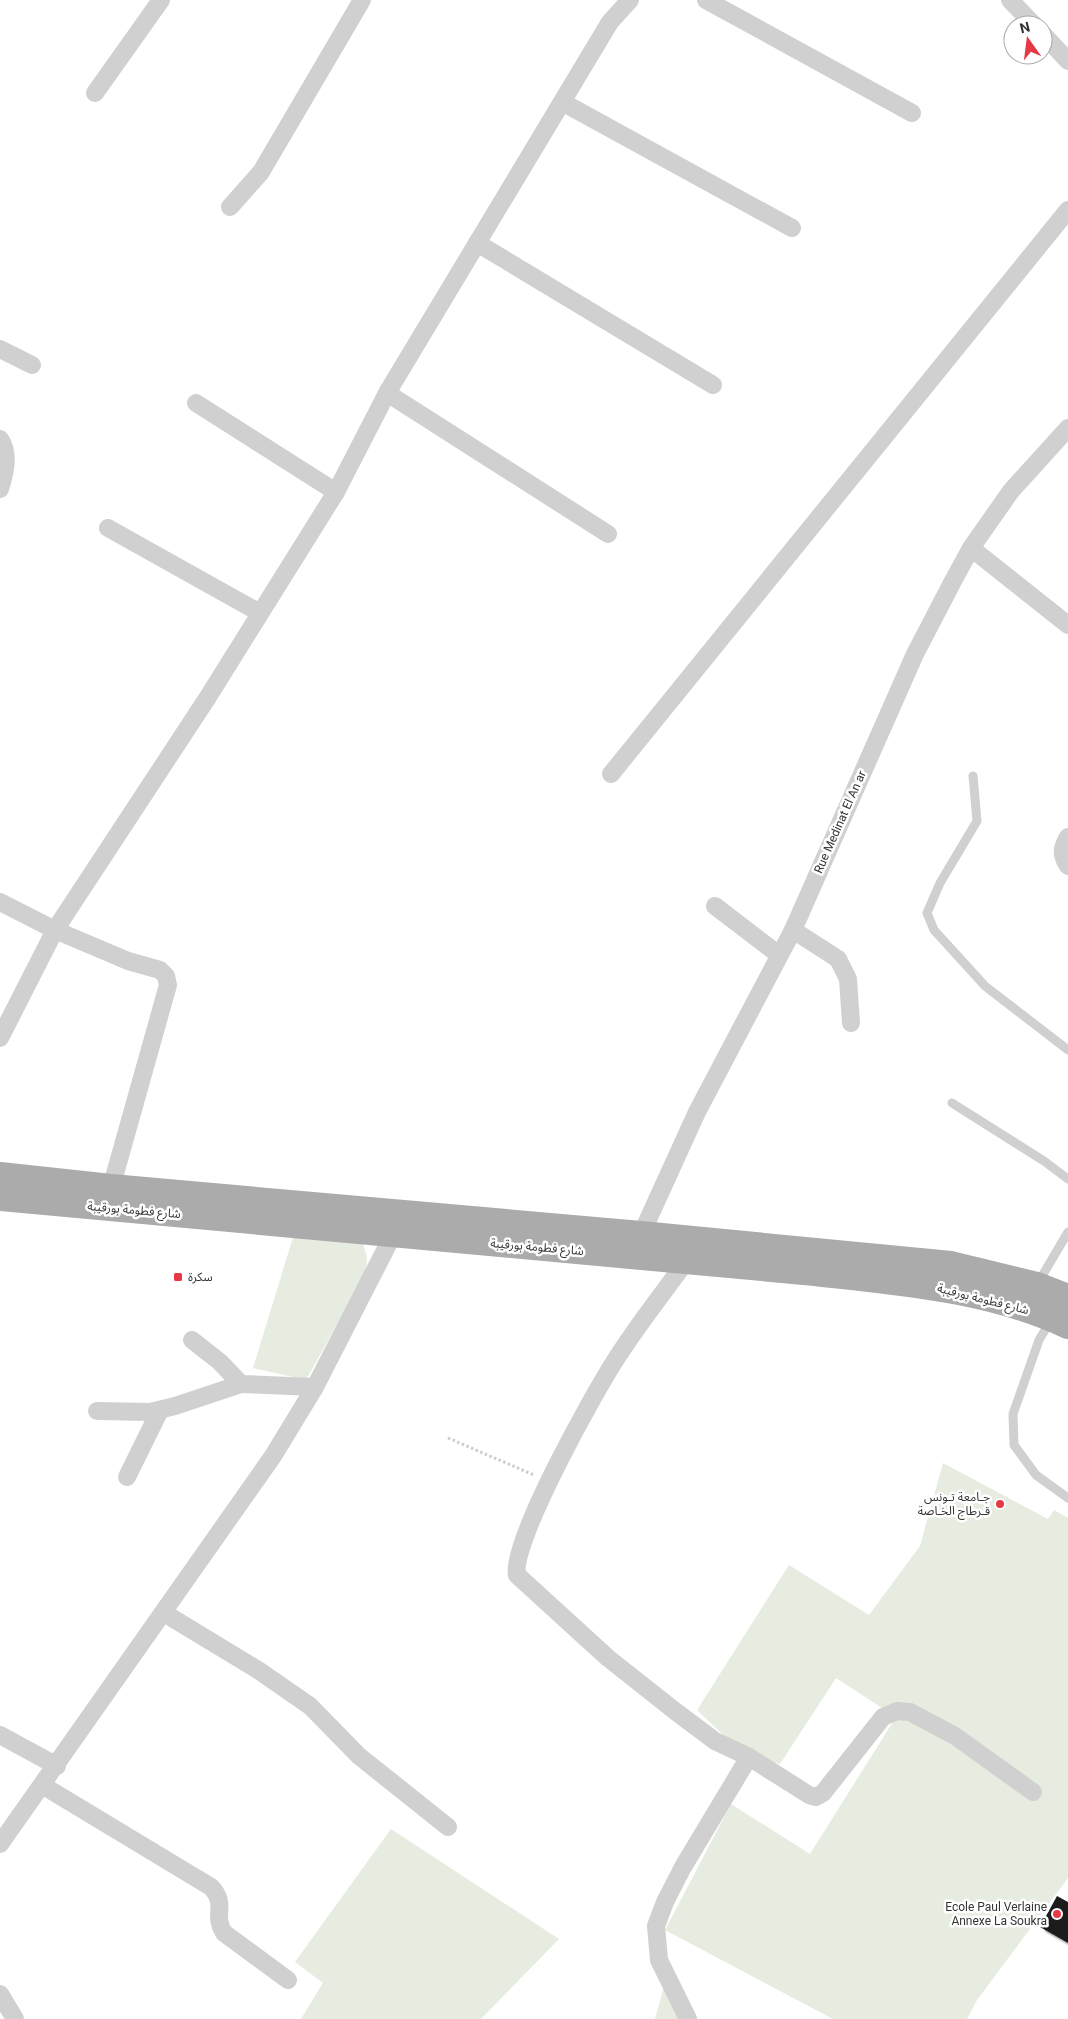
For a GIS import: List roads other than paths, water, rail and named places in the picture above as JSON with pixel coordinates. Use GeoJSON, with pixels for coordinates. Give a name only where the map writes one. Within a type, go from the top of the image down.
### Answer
{"type":"FeatureCollection","features":[{"type":"Feature","properties":{"kind":"main road","name":"شارع فطومة بورقيبة"},"geometry":{"type":"LineString","coordinates":[[0,1176],[111,1188],[687,1260],[815,1272],[949,1288],[1009,1304],[1059,1300]]}},
{"type":"Feature","properties":{"kind":"main road","name":"شارع فطومة بورقيبة"},"geometry":{"type":"LineString","coordinates":[[0,1197],[398,1225],[641,1235],[951,1265],[1059,1300]]}},
{"type":"Feature","properties":{"kind":"street"},"geometry":{"type":"LineString","coordinates":[[95,93],[161,0]]}},
{"type":"Feature","properties":{"kind":"street"},"geometry":{"type":"LineString","coordinates":[[230,207],[261,172],[362,0]]}},
{"type":"Feature","properties":{"kind":"street"},"geometry":{"type":"LineString","coordinates":[[0,1038],[55,930],[260,614],[336,492],[387,393],[610,22],[630,0]]}},
{"type":"Feature","properties":{"kind":"street"},"geometry":{"type":"LineString","coordinates":[[706,0],[912,113]]}},
{"type":"Feature","properties":{"kind":"street"},"geometry":{"type":"LineString","coordinates":[[1010,0],[1024,15]]}},
{"type":"Feature","properties":{"kind":"street"},"geometry":{"type":"LineString","coordinates":[[1053,45],[1068,61]]}},
{"type":"Feature","properties":{"kind":"street"},"geometry":{"type":"LineString","coordinates":[[562,102],[792,228]]}},
{"type":"Feature","properties":{"kind":"street"},"geometry":{"type":"LineString","coordinates":[[611,774],[1068,210]]}},
{"type":"Feature","properties":{"kind":"street"},"geometry":{"type":"LineString","coordinates":[[477,243],[713,385]]}},
{"type":"Feature","properties":{"kind":"street"},"geometry":{"type":"LineString","coordinates":[[0,350],[32,365]]}},
{"type":"Feature","properties":{"kind":"street"},"geometry":{"type":"LineString","coordinates":[[387,393],[608,534]]}},
{"type":"Feature","properties":{"kind":"street"},"geometry":{"type":"LineString","coordinates":[[196,403],[336,492]]}},
{"type":"Feature","properties":{"kind":"street","name":"Rue Medinat El An ar"},"geometry":{"type":"LineString","coordinates":[[641,1235],[697,1112],[793,930],[915,654],[971,548],[1011,491],[1068,428]]}},
{"type":"Feature","properties":{"kind":"street"},"geometry":{"type":"LineString","coordinates":[[0,439],[5,448],[6,462],[0,489]]}},
{"type":"Feature","properties":{"kind":"street"},"geometry":{"type":"LineString","coordinates":[[108,528],[260,614]]}},
{"type":"Feature","properties":{"kind":"street"},"geometry":{"type":"LineString","coordinates":[[971,548],[1068,625]]}},
{"type":"Feature","properties":{"kind":"street"},"geometry":{"type":"LineString","coordinates":[[1068,838],[1062,848],[1063,857],[1068,866]]}},
{"type":"Feature","properties":{"kind":"street"},"geometry":{"type":"LineString","coordinates":[[0,902],[55,930],[128,961],[160,970],[166,976],[168,985],[111,1188]]}},
{"type":"Feature","properties":{"kind":"street"},"geometry":{"type":"LineString","coordinates":[[715,906],[779,955]]}},
{"type":"Feature","properties":{"kind":"street"},"geometry":{"type":"LineString","coordinates":[[793,930],[838,959],[848,979],[852,1023]]}},
{"type":"Feature","properties":{"kind":"street"},"geometry":{"type":"LineString","coordinates":[[0,1844],[273,1456],[315,1387],[398,1225]]}},
{"type":"Feature","properties":{"kind":"street"},"geometry":{"type":"LineString","coordinates":[[687,1260],[618,1356],[548,1482],[520,1553],[516,1569],[518,1575],[608,1658],[675,1711],[715,1741],[749,1757],[810,1795],[816,1797],[823,1793],[883,1717],[897,1711],[910,1712],[955,1736],[1033,1792]]}},
{"type":"Feature","properties":{"kind":"street"},"geometry":{"type":"LineString","coordinates":[[192,1340],[220,1362],[241,1384]]}},
{"type":"Feature","properties":{"kind":"street"},"geometry":{"type":"LineString","coordinates":[[97,1411],[135,1413],[160,1410],[241,1384],[315,1387]]}},
{"type":"Feature","properties":{"kind":"street"},"geometry":{"type":"LineString","coordinates":[[126,1477],[160,1410]]}},
{"type":"Feature","properties":{"kind":"street"},"geometry":{"type":"LineString","coordinates":[[164,1613],[258,1670],[310,1706],[359,1756],[448,1827]]}},
{"type":"Feature","properties":{"kind":"street"},"geometry":{"type":"LineString","coordinates":[[0,1735],[56,1766]]}},
{"type":"Feature","properties":{"kind":"street"},"geometry":{"type":"LineString","coordinates":[[688,2019],[659,1960],[656,1926],[665,1902],[683,1867],[749,1757]]}},
{"type":"Feature","properties":{"kind":"street"},"geometry":{"type":"LineString","coordinates":[[42,1785],[211,1888],[220,1899],[221,1904],[218,1918],[219,1925],[224,1933],[288,1980]]}},
{"type":"Feature","properties":{"kind":"street"},"geometry":{"type":"LineString","coordinates":[[0,1994],[14,2019]]}},
{"type":"Feature","properties":{"kind":"lane"},"geometry":{"type":"LineString","coordinates":[[974,776],[977,821],[940,883],[927,913],[934,930],[986,986],[1068,1050]]}},
{"type":"Feature","properties":{"kind":"lane"},"geometry":{"type":"LineString","coordinates":[[952,1103],[1044,1161],[1068,1180]]}},
{"type":"Feature","properties":{"kind":"lane"},"geometry":{"type":"LineString","coordinates":[[1068,1232],[1059,1300],[1039,1340],[1013,1414],[1014,1445],[1036,1475],[1068,1498]]}},
{"type":"Feature","properties":{"kind":"place","name":"سكرة"},"geometry":{"type":"Point","coordinates":[178,1277]}},
{"type":"Feature","properties":{"kind":"place","name":"جـامعة تـونس قـرطاج الخـاصة"},"geometry":{"type":"Point","coordinates":[1000,1504]}},
{"type":"Feature","properties":{"kind":"place","name":"Ecole Paul Verlaine Annexe La Soukra"},"geometry":{"type":"Point","coordinates":[1057,1914]}}]}
